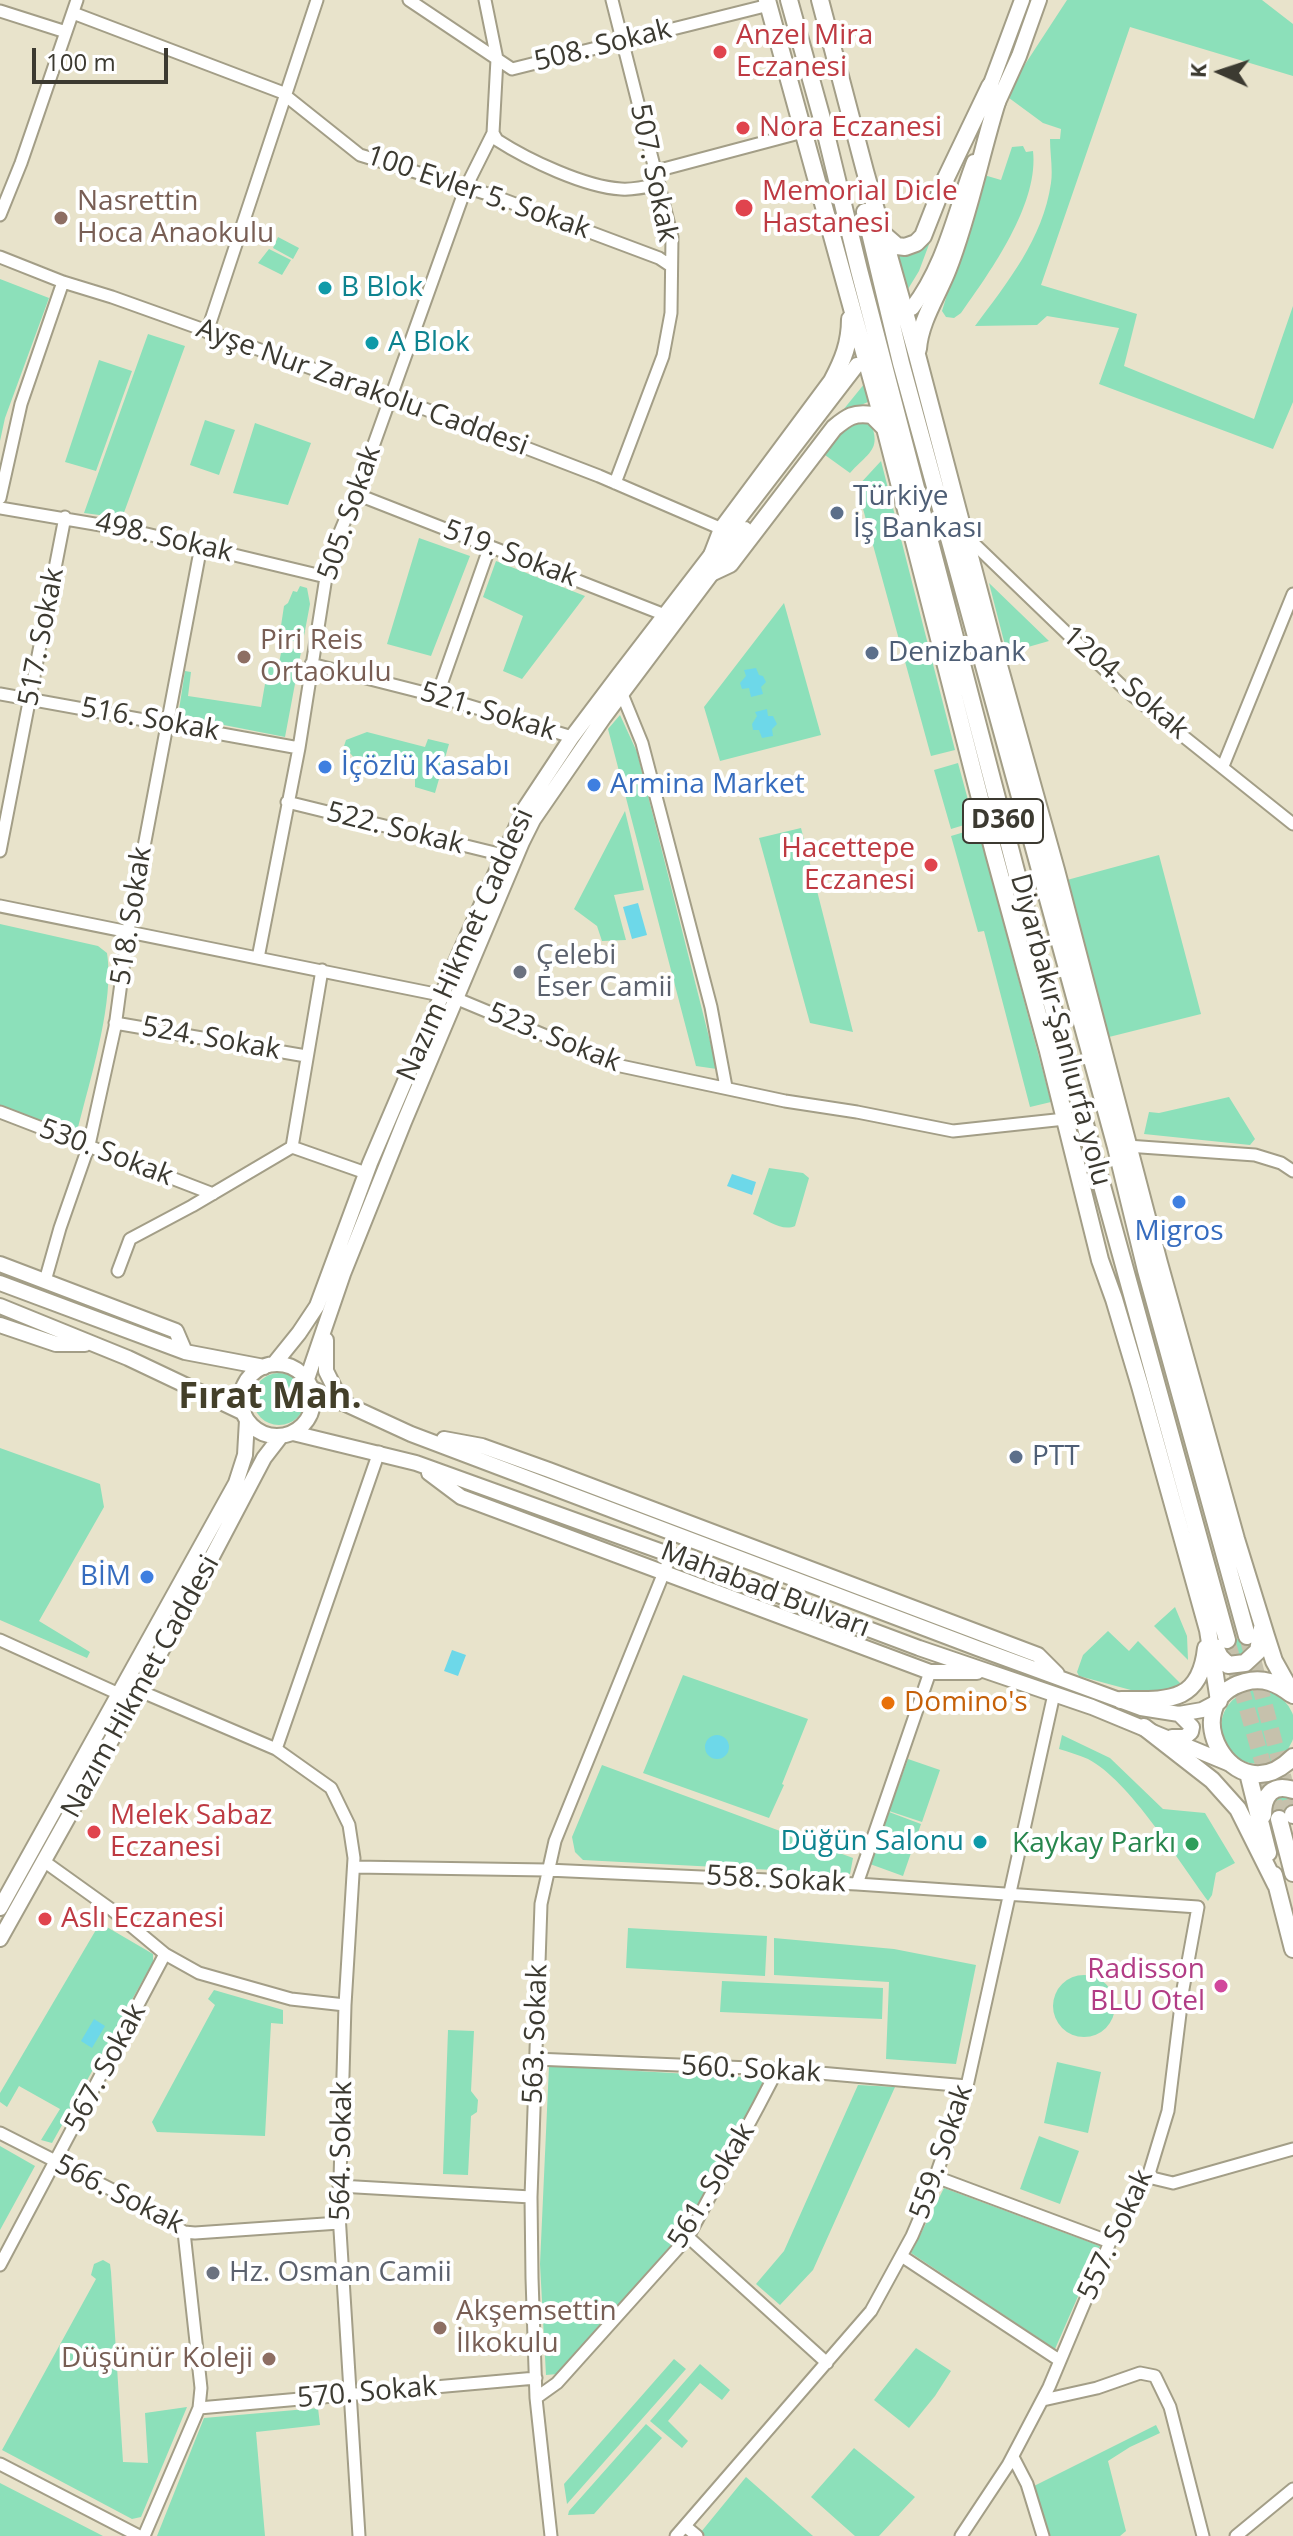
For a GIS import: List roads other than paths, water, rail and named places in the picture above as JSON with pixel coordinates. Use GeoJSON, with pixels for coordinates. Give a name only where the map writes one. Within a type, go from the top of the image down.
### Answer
{"type":"FeatureCollection","features":[{"type":"Feature","properties":{"kind":"highway","name":"Diyarbakır-Şanlıurfa yolu"},"geometry":{"type":"LineString","coordinates":[[789,0],[1027,913],[1227,1640]]}},
{"type":"Feature","properties":{"kind":"highway","name":"Diyarbakır-Şanlıurfa yolu"},"geometry":{"type":"LineString","coordinates":[[810,0],[901,363],[1042,873],[1122,1146],[1146,1270],[1247,1636]]}},
{"type":"Feature","properties":{"kind":"highway"},"geometry":{"type":"LineString","coordinates":[[820,0],[1056,870],[1122,1146],[1159,1263],[1262,1624],[1274,1661],[1293,1695]]}},
{"type":"Feature","properties":{"kind":"highway"},"geometry":{"type":"LineString","coordinates":[[768,3],[885,428],[1100,1260],[1114,1299],[1208,1630],[1219,1701]]}},
{"type":"Feature","properties":{"kind":"highway"},"geometry":{"type":"LineString","coordinates":[[882,233],[897,246],[905,247],[923,236],[945,180],[990,86]]}},
{"type":"Feature","properties":{"kind":"highway"},"geometry":{"type":"LineString","coordinates":[[917,355],[922,328],[962,226],[997,102]]}},
{"type":"Feature","properties":{"kind":"highway"},"geometry":{"type":"LineString","coordinates":[[846,286],[850,322],[843,361],[832,381],[722,529],[712,564],[730,564],[834,428],[847,417],[854,414],[872,415],[885,428]]}},
{"type":"Feature","properties":{"kind":"highway"},"geometry":{"type":"LineString","coordinates":[[975,780],[1027,913]]}},
{"type":"Feature","properties":{"kind":"highway"},"geometry":{"type":"LineString","coordinates":[[1031,781],[1042,873]]}},
{"type":"Feature","properties":{"kind":"highway"},"geometry":{"type":"LineString","coordinates":[[1084,1119],[1114,1299]]}},
{"type":"Feature","properties":{"kind":"highway"},"geometry":{"type":"LineString","coordinates":[[1208,1630],[1224,1662],[1237,1665],[1245,1663],[1258,1651],[1262,1624]]}},
{"type":"Feature","properties":{"kind":"highway"},"geometry":{"type":"LineString","coordinates":[[1121,1700],[1168,1700],[1189,1689],[1204,1667],[1208,1630]]}},
{"type":"Feature","properties":{"kind":"highway"},"geometry":{"type":"LineString","coordinates":[[1293,1695],[1282,1686],[1268,1681],[1240,1683],[1219,1701],[1211,1730],[1223,1758],[1248,1773],[1271,1772],[1293,1757]]}},
{"type":"Feature","properties":{"kind":"highway"},"geometry":{"type":"LineString","coordinates":[[1144,1727],[1212,1780],[1238,1809],[1276,1885]]}},
{"type":"Feature","properties":{"kind":"highway"},"geometry":{"type":"LineString","coordinates":[[1248,1773],[1293,1949]]}},
{"type":"Feature","properties":{"kind":"highway"},"geometry":{"type":"LineString","coordinates":[[1263,1832],[1265,1797],[1278,1787],[1293,1790]]}},
{"type":"Feature","properties":{"kind":"highway"},"geometry":{"type":"LineString","coordinates":[[1288,1816],[1293,1873]]}},
{"type":"Feature","properties":{"kind":"main road"},"geometry":{"type":"LineString","coordinates":[[1022,0],[990,86],[938,250],[926,280],[911,303],[926,291],[941,259],[970,172],[1039,0]]}},
{"type":"Feature","properties":{"kind":"main road","name":"Nazım Hikmet Caddesi"},"geometry":{"type":"LineString","coordinates":[[269,1366],[317,1306],[366,1173],[533,820],[712,564],[859,370]]}},
{"type":"Feature","properties":{"kind":"main road","name":"Nazım Hikmet Caddesi"},"geometry":{"type":"LineString","coordinates":[[309,1384],[343,1274],[503,855],[525,808],[572,737],[665,615],[712,564]]}},
{"type":"Feature","properties":{"kind":"main road"},"geometry":{"type":"LineString","coordinates":[[0,1264],[176,1331],[185,1352]]}},
{"type":"Feature","properties":{"kind":"main road"},"geometry":{"type":"LineString","coordinates":[[0,1283],[185,1352],[236,1364],[292,1368],[309,1384],[343,1403],[411,1434],[482,1446],[549,1470],[1038,1655],[1063,1679],[1141,1708],[1179,1714],[1202,1710],[1219,1701]]}},
{"type":"Feature","properties":{"kind":"main road"},"geometry":{"type":"LineString","coordinates":[[0,1306],[193,1387],[246,1417],[262,1433],[287,1435],[308,1419],[312,1409],[309,1384]]}},
{"type":"Feature","properties":{"kind":"main road"},"geometry":{"type":"LineString","coordinates":[[327,1324],[326,1371],[343,1403]]}},
{"type":"Feature","properties":{"kind":"main road"},"geometry":{"type":"LineString","coordinates":[[0,1325],[56,1344],[94,1344]]}},
{"type":"Feature","properties":{"kind":"main road"},"geometry":{"type":"LineString","coordinates":[[246,1417],[242,1391],[254,1373],[269,1366]]}},
{"type":"Feature","properties":{"kind":"main road","name":"Nazım Hikmet Caddesi"},"geometry":{"type":"LineString","coordinates":[[0,1908],[236,1483],[245,1455],[246,1417]]}},
{"type":"Feature","properties":{"kind":"main road","name":"Nazım Hikmet Caddesi"},"geometry":{"type":"LineString","coordinates":[[0,1939],[140,1691],[264,1458],[287,1435]]}},
{"type":"Feature","properties":{"kind":"main road","name":"Mahabad Bulvarı"},"geometry":{"type":"LineString","coordinates":[[287,1435],[379,1452],[416,1463],[919,1648],[1144,1727],[1232,1765]]}},
{"type":"Feature","properties":{"kind":"main road"},"geometry":{"type":"LineString","coordinates":[[416,1463],[461,1497],[930,1672],[989,1672]]}},
{"type":"Feature","properties":{"kind":"main road"},"geometry":{"type":"LineString","coordinates":[[1167,1737],[1185,1737],[1191,1732],[1192,1727],[1179,1714]]}},
{"type":"Feature","properties":{"kind":"street"},"geometry":{"type":"LineString","coordinates":[[0,215],[77,0]]}},
{"type":"Feature","properties":{"kind":"street"},"geometry":{"type":"LineString","coordinates":[[207,332],[317,0]]}},
{"type":"Feature","properties":{"kind":"street","name":"508. Sokak"},"geometry":{"type":"LineString","coordinates":[[409,0],[512,69],[768,3]]}},
{"type":"Feature","properties":{"kind":"street"},"geometry":{"type":"LineString","coordinates":[[485,0],[497,59],[493,133],[497,140],[563,174],[619,190],[659,184]]}},
{"type":"Feature","properties":{"kind":"street","name":"507. Sokak"},"geometry":{"type":"LineString","coordinates":[[612,0],[672,237],[671,313],[663,356],[615,483]]}},
{"type":"Feature","properties":{"kind":"street"},"geometry":{"type":"LineString","coordinates":[[0,11],[66,32]]}},
{"type":"Feature","properties":{"kind":"street","name":"100 Evler 5. Sokak"},"geometry":{"type":"LineString","coordinates":[[73,13],[285,95],[360,155],[466,187],[659,258],[671,266]]}},
{"type":"Feature","properties":{"kind":"street"},"geometry":{"type":"LineString","coordinates":[[656,171],[803,132]]}},
{"type":"Feature","properties":{"kind":"street","name":"505. Sokak"},"geometry":{"type":"LineString","coordinates":[[258,958],[299,748],[325,568],[356,494],[466,187],[493,133]]}},
{"type":"Feature","properties":{"kind":"street","name":"Ayşe Nur Zarakolu Caddesi"},"geometry":{"type":"LineString","coordinates":[[0,257],[390,396],[615,483],[722,529]]}},
{"type":"Feature","properties":{"kind":"street"},"geometry":{"type":"LineString","coordinates":[[0,498],[21,404],[63,282]]}},
{"type":"Feature","properties":{"kind":"street","name":"519. Sokak"},"geometry":{"type":"LineString","coordinates":[[356,494],[665,615]]}},
{"type":"Feature","properties":{"kind":"street","name":"498. Sokak"},"geometry":{"type":"LineString","coordinates":[[0,508],[65,517],[326,577]]}},
{"type":"Feature","properties":{"kind":"street","name":"517. Sokak"},"geometry":{"type":"LineString","coordinates":[[0,851],[65,517]]}},
{"type":"Feature","properties":{"kind":"street","name":"1204. Sokak"},"geometry":{"type":"LineString","coordinates":[[964,534],[1128,692],[1293,824]]}},
{"type":"Feature","properties":{"kind":"street","name":"518. Sokak"},"geometry":{"type":"LineString","coordinates":[[45,1281],[89,1145],[115,1023],[128,931],[201,546]]}},
{"type":"Feature","properties":{"kind":"street"},"geometry":{"type":"LineString","coordinates":[[437,696],[490,546]]}},
{"type":"Feature","properties":{"kind":"street"},"geometry":{"type":"LineString","coordinates":[[1223,766],[1293,594]]}},
{"type":"Feature","properties":{"kind":"street","name":"521. Sokak"},"geometry":{"type":"LineString","coordinates":[[311,664],[437,696],[572,737]]}},
{"type":"Feature","properties":{"kind":"street","name":"516. Sokak"},"geometry":{"type":"LineString","coordinates":[[0,694],[299,748]]}},
{"type":"Feature","properties":{"kind":"street"},"geometry":{"type":"LineString","coordinates":[[622,694],[642,743],[711,1007],[726,1087]]}},
{"type":"Feature","properties":{"kind":"street","name":"522. Sokak"},"geometry":{"type":"LineString","coordinates":[[287,802],[503,855]]}},
{"type":"Feature","properties":{"kind":"street","name":"523. Sokak"},"geometry":{"type":"LineString","coordinates":[[0,906],[448,998],[616,1065],[785,1101],[953,1131],[1065,1119]]}},
{"type":"Feature","properties":{"kind":"street"},"geometry":{"type":"LineString","coordinates":[[292,1147],[322,970]]}},
{"type":"Feature","properties":{"kind":"street","name":"524. Sokak"},"geometry":{"type":"LineString","coordinates":[[115,1023],[306,1056]]}},
{"type":"Feature","properties":{"kind":"street","name":"530. Sokak"},"geometry":{"type":"LineString","coordinates":[[0,1112],[213,1194]]}},
{"type":"Feature","properties":{"kind":"street"},"geometry":{"type":"LineString","coordinates":[[1122,1146],[1255,1155],[1281,1163],[1293,1171]]}},
{"type":"Feature","properties":{"kind":"street"},"geometry":{"type":"LineString","coordinates":[[292,1147],[366,1173]]}},
{"type":"Feature","properties":{"kind":"street"},"geometry":{"type":"LineString","coordinates":[[118,1271],[130,1239],[292,1147]]}},
{"type":"Feature","properties":{"kind":"street"},"geometry":{"type":"LineString","coordinates":[[276,1749],[379,1452]]}},
{"type":"Feature","properties":{"kind":"street","name":"563. Sokak"},"geometry":{"type":"LineString","coordinates":[[551,2536],[536,2398],[531,2197],[541,1904],[555,1841],[671,1555]]}},
{"type":"Feature","properties":{"kind":"street"},"geometry":{"type":"LineString","coordinates":[[0,1640],[119,1694]]}},
{"type":"Feature","properties":{"kind":"street"},"geometry":{"type":"LineString","coordinates":[[857,1884],[930,1672]]}},
{"type":"Feature","properties":{"kind":"street","name":"564. Sokak"},"geometry":{"type":"LineString","coordinates":[[140,1691],[276,1749],[331,1788],[349,1825],[354,1867],[345,2005],[339,2223],[359,2536]]}},
{"type":"Feature","properties":{"kind":"street","name":"559. Sokak"},"geometry":{"type":"LineString","coordinates":[[676,2536],[871,2311],[903,2257],[936,2177],[967,2086],[1054,1694]]}},
{"type":"Feature","properties":{"kind":"street"},"geometry":{"type":"LineString","coordinates":[[45,1862],[112,1910],[165,1954],[199,1973],[291,1999],[345,2005]]}},
{"type":"Feature","properties":{"kind":"street","name":"558. Sokak"},"geometry":{"type":"LineString","coordinates":[[354,1867],[547,1870],[857,1884],[1198,1907]]}},
{"type":"Feature","properties":{"kind":"street","name":"557. Sokak"},"geometry":{"type":"LineString","coordinates":[[961,2536],[1013,2457],[1043,2400],[1110,2242],[1148,2177],[1168,2111],[1183,1989],[1198,1907]]}},
{"type":"Feature","properties":{"kind":"street","name":"567. Sokak"},"geometry":{"type":"LineString","coordinates":[[0,2265],[165,1954]]}},
{"type":"Feature","properties":{"kind":"street","name":"560. Sokak"},"geometry":{"type":"LineString","coordinates":[[535,2059],[774,2069],[967,2086]]}},
{"type":"Feature","properties":{"kind":"street","name":"561. Sokak"},"geometry":{"type":"LineString","coordinates":[[536,2398],[557,2383],[688,2237],[772,2080],[774,2069]]}},
{"type":"Feature","properties":{"kind":"street","name":"566. Sokak"},"geometry":{"type":"LineString","coordinates":[[0,2133],[136,2202],[184,2232],[339,2223]]}},
{"type":"Feature","properties":{"kind":"street"},"geometry":{"type":"LineString","coordinates":[[1148,2177],[1173,2183],[1293,2149]]}},
{"type":"Feature","properties":{"kind":"street"},"geometry":{"type":"LineString","coordinates":[[936,2177],[1110,2242]]}},
{"type":"Feature","properties":{"kind":"street"},"geometry":{"type":"LineString","coordinates":[[339,2186],[531,2197]]}},
{"type":"Feature","properties":{"kind":"street"},"geometry":{"type":"LineString","coordinates":[[0,2464],[142,2536],[199,2408],[201,2388],[184,2232]]}},
{"type":"Feature","properties":{"kind":"street"},"geometry":{"type":"LineString","coordinates":[[688,2237],[827,2363]]}},
{"type":"Feature","properties":{"kind":"street"},"geometry":{"type":"LineString","coordinates":[[903,2257],[1059,2360]]}},
{"type":"Feature","properties":{"kind":"street"},"geometry":{"type":"LineString","coordinates":[[1043,2400],[1097,2388],[1140,2373],[1155,2376],[1170,2407],[1203,2536]]}},
{"type":"Feature","properties":{"kind":"street","name":"570. Sokak"},"geometry":{"type":"LineString","coordinates":[[199,2408],[536,2378]]}},
{"type":"Feature","properties":{"kind":"street"},"geometry":{"type":"LineString","coordinates":[[1013,2457],[1027,2484],[1043,2536]]}},
{"type":"Feature","properties":{"kind":"street"},"geometry":{"type":"LineString","coordinates":[[1236,2536],[1293,2489]]}},
{"type":"Feature","properties":{"kind":"street"},"geometry":{"type":"LineString","coordinates":[[685,2526],[697,2536]]}},
{"type":"Feature","properties":{"kind":"water"},"geometry":{"type":"Polygon","coordinates":[[[756,668],[766,682],[761,687],[763,694],[751,697],[749,688],[742,689],[740,683],[746,676],[744,670],[756,668]]]}},
{"type":"Feature","properties":{"kind":"water"},"geometry":{"type":"Polygon","coordinates":[[[767,709],[768,716],[773,716],[777,724],[772,729],[773,736],[762,738],[759,730],[753,730],[752,724],[757,716],[755,712],[767,709]]]}},
{"type":"Feature","properties":{"kind":"water"},"geometry":{"type":"Polygon","coordinates":[[[638,903],[647,935],[632,939],[623,907],[638,903]]]}},
{"type":"Feature","properties":{"kind":"water"},"geometry":{"type":"Polygon","coordinates":[[[732,1174],[756,1182],[752,1195],[727,1186],[732,1174]]]}},
{"type":"Feature","properties":{"kind":"water"},"geometry":{"type":"Polygon","coordinates":[[[452,1650],[466,1655],[458,1676],[444,1671],[452,1650]]]}},
{"type":"Feature","properties":{"kind":"water"},"geometry":{"type":"Polygon","coordinates":[[[717,1735],[725,1739],[729,1747],[725,1755],[717,1759],[709,1755],[705,1747],[709,1739],[717,1735]]]}},
{"type":"Feature","properties":{"kind":"water"},"geometry":{"type":"Polygon","coordinates":[[[94,2019],[105,2026],[92,2048],[81,2041],[94,2019]]]}},
{"type":"Feature","properties":{"kind":"tunnel"},"geometry":{"type":"LineString","coordinates":[[1247,1636],[1293,1814]]}},
{"type":"Feature","properties":{"kind":"tunnel"},"geometry":{"type":"LineString","coordinates":[[1227,1640],[1279,1819]]}},
{"type":"Feature","properties":{"kind":"place","name":"Anzel Mira Eczanesi"},"geometry":{"type":"Point","coordinates":[720,52]}},
{"type":"Feature","properties":{"kind":"place","name":"Nora Eczanesi"},"geometry":{"type":"Point","coordinates":[743,128]}},
{"type":"Feature","properties":{"kind":"place","name":"Memorial Dicle Hastanesi"},"geometry":{"type":"Point","coordinates":[744,208]}},
{"type":"Feature","properties":{"kind":"place","name":"Nasrettin Hoca Anaokulu"},"geometry":{"type":"Point","coordinates":[61,218]}},
{"type":"Feature","properties":{"kind":"place","name":"B Blok"},"geometry":{"type":"Point","coordinates":[325,288]}},
{"type":"Feature","properties":{"kind":"place","name":"A Blok"},"geometry":{"type":"Point","coordinates":[372,343]}},
{"type":"Feature","properties":{"kind":"place","name":"Türkiye İş Bankası"},"geometry":{"type":"Point","coordinates":[837,513]}},
{"type":"Feature","properties":{"kind":"place","name":"Denizbank"},"geometry":{"type":"Point","coordinates":[872,653]}},
{"type":"Feature","properties":{"kind":"place","name":"Piri Reis Ortaokulu"},"geometry":{"type":"Point","coordinates":[244,657]}},
{"type":"Feature","properties":{"kind":"place","name":"İçözlü Kasabı"},"geometry":{"type":"Point","coordinates":[325,767]}},
{"type":"Feature","properties":{"kind":"place","name":"Armina Market"},"geometry":{"type":"Point","coordinates":[594,785]}},
{"type":"Feature","properties":{"kind":"place","name":"Hacettepe Eczanesi"},"geometry":{"type":"Point","coordinates":[931,865]}},
{"type":"Feature","properties":{"kind":"place","name":"Çelebi Eser Camii"},"geometry":{"type":"Point","coordinates":[520,972]}},
{"type":"Feature","properties":{"kind":"place","name":"Migros"},"geometry":{"type":"Point","coordinates":[1179,1202]}},
{"type":"Feature","properties":{"kind":"place","name":"PTT"},"geometry":{"type":"Point","coordinates":[1016,1457]}},
{"type":"Feature","properties":{"kind":"place","name":"BİM"},"geometry":{"type":"Point","coordinates":[147,1577]}},
{"type":"Feature","properties":{"kind":"place","name":"Domino's"},"geometry":{"type":"Point","coordinates":[888,1703]}},
{"type":"Feature","properties":{"kind":"place","name":"Melek Sabaz Eczanesi"},"geometry":{"type":"Point","coordinates":[94,1832]}},
{"type":"Feature","properties":{"kind":"place","name":"Düğün Salonu"},"geometry":{"type":"Point","coordinates":[980,1842]}},
{"type":"Feature","properties":{"kind":"place","name":"Kaykay Parkı"},"geometry":{"type":"Point","coordinates":[1192,1844]}},
{"type":"Feature","properties":{"kind":"place","name":"Aslı Eczanesi"},"geometry":{"type":"Point","coordinates":[45,1919]}},
{"type":"Feature","properties":{"kind":"place","name":"Radisson BLU Otel"},"geometry":{"type":"Point","coordinates":[1221,1986]}},
{"type":"Feature","properties":{"kind":"place","name":"Hz. Osman Camii"},"geometry":{"type":"Point","coordinates":[213,2273]}},
{"type":"Feature","properties":{"kind":"place","name":"Akşemsettin İlkokulu"},"geometry":{"type":"Point","coordinates":[440,2328]}},
{"type":"Feature","properties":{"kind":"place","name":"Düşünür Koleji"},"geometry":{"type":"Point","coordinates":[269,2359]}},
{"type":"Feature","properties":{"kind":"district","name":"Fırat Mah."},"geometry":{"type":"Point","coordinates":[270,1398]}}]}
